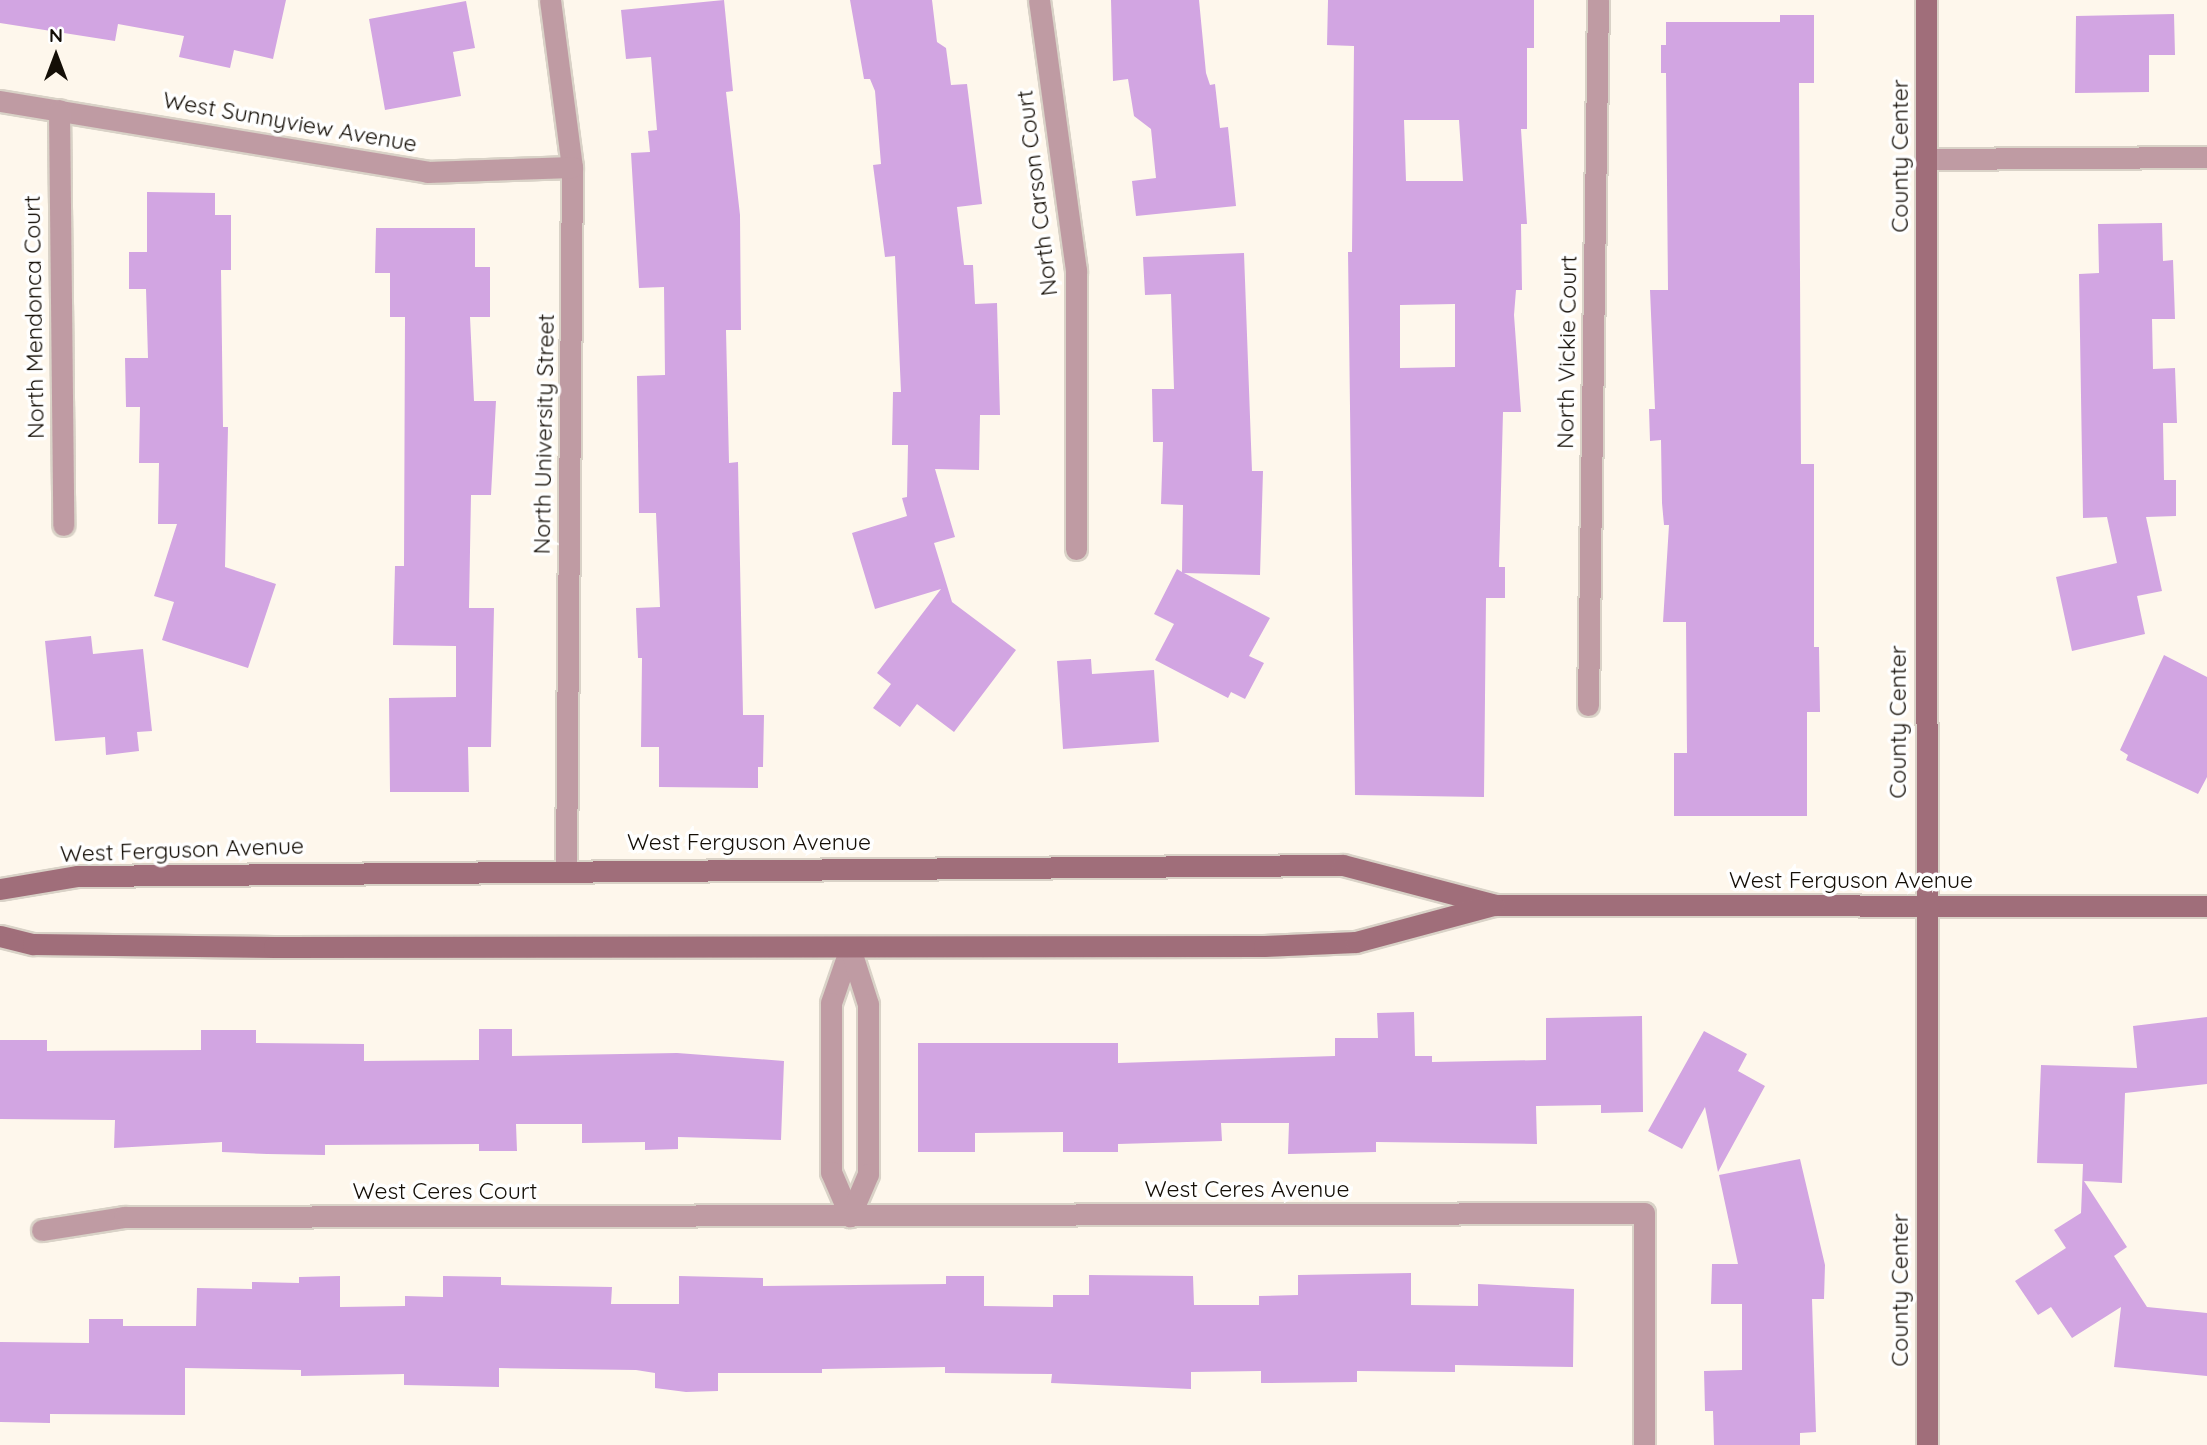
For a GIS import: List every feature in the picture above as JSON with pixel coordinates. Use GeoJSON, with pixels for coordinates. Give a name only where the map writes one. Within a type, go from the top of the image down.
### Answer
{"type":"FeatureCollection","features":[{"type":"Feature","properties":{"kind":"street","name":"North University Street"},"geometry":{"type":"LineString","coordinates":[[550,0],[572,167],[566,869]]}},
{"type":"Feature","properties":{"kind":"street","name":"North Carson Court"},"geometry":{"type":"LineString","coordinates":[[1039,0],[1076,270],[1076,549]]}},
{"type":"Feature","properties":{"kind":"street","name":"North Vickie Court"},"geometry":{"type":"LineString","coordinates":[[1588,705],[1598,0]]}},
{"type":"Feature","properties":{"kind":"street","name":"County Center"},"geometry":{"type":"LineString","coordinates":[[1926,0],[1924,906],[1927,1445]]}},
{"type":"Feature","properties":{"kind":"street","name":"West Sunnyview Avenue"},"geometry":{"type":"LineString","coordinates":[[0,101],[427,172],[572,167]]}},
{"type":"Feature","properties":{"kind":"street","name":"North Mendonca Court"},"geometry":{"type":"LineString","coordinates":[[59,110],[62,525]]}},
{"type":"Feature","properties":{"kind":"street"},"geometry":{"type":"LineString","coordinates":[[1926,159],[2207,157]]}},
{"type":"Feature","properties":{"kind":"street","name":"West Ferguson Avenue"},"geometry":{"type":"LineString","coordinates":[[0,889],[78,876],[566,869],[1343,865],[1495,905],[2207,906]]}},
{"type":"Feature","properties":{"kind":"street","name":"West Ferguson Avenue"},"geometry":{"type":"LineString","coordinates":[[0,936],[33,944],[850,948],[1356,942],[1495,905]]}},
{"type":"Feature","properties":{"kind":"street"},"geometry":{"type":"LineString","coordinates":[[850,948],[831,1003],[831,1172],[850,1216]]}},
{"type":"Feature","properties":{"kind":"street"},"geometry":{"type":"LineString","coordinates":[[850,948],[868,1004],[868,1174],[850,1216]]}},
{"type":"Feature","properties":{"kind":"street","name":"West Ceres Avenue"},"geometry":{"type":"LineString","coordinates":[[850,1216],[1644,1213],[1644,1445]]}},
{"type":"Feature","properties":{"kind":"street","name":"West Ceres Court"},"geometry":{"type":"LineString","coordinates":[[42,1230],[124,1217],[850,1216]]}},
{"type":"Feature","properties":{"kind":"building"},"geometry":{"type":"Polygon","coordinates":[[[0,0],[286,0],[273,59],[234,50],[230,68],[179,57],[184,36],[118,24],[115,41],[0,23],[0,0]]]}},
{"type":"Feature","properties":{"kind":"building"},"geometry":{"type":"Polygon","coordinates":[[[724,0],[733,91],[726,92],[740,215],[741,330],[726,330],[729,463],[738,462],[743,715],[764,715],[763,767],[758,767],[758,788],[659,787],[659,747],[641,747],[642,658],[638,658],[636,608],[660,607],[656,513],[639,513],[637,376],[665,375],[664,287],[639,288],[631,153],[650,152],[648,131],[657,130],[651,57],[626,59],[621,10],[724,0]]]}},
{"type":"Feature","properties":{"kind":"building"},"geometry":{"type":"Polygon","coordinates":[[[850,0],[932,0],[937,42],[946,48],[951,85],[967,84],[982,204],[957,207],[964,265],[973,265],[975,304],[997,303],[1000,415],[980,415],[979,470],[935,469],[955,537],[934,543],[952,602],[1016,650],[954,732],[917,704],[900,727],[873,708],[891,684],[877,673],[941,589],[875,609],[852,533],[907,516],[902,498],[907,497],[908,445],[892,445],[893,392],[901,392],[895,256],[885,257],[873,165],[881,164],[875,91],[870,79],[864,79],[850,0]]]}},
{"type":"Feature","properties":{"kind":"building"},"geometry":{"type":"Polygon","coordinates":[[[1111,0],[1199,0],[1206,73],[1210,85],[1215,84],[1220,128],[1228,127],[1236,206],[1136,216],[1132,181],[1156,178],[1151,129],[1134,116],[1128,79],[1113,81],[1111,0]]]}},
{"type":"Feature","properties":{"kind":"building"},"geometry":{"type":"Polygon","coordinates":[[[1328,0],[1534,0],[1534,48],[1527,48],[1527,129],[1521,129],[1527,224],[1521,224],[1522,290],[1516,290],[1514,315],[1521,412],[1503,412],[1499,567],[1505,567],[1505,598],[1486,598],[1484,797],[1355,795],[1348,252],[1352,252],[1354,46],[1327,45],[1328,0]],[[1404,120],[1406,181],[1463,181],[1459,120],[1404,120]],[[1455,304],[1400,305],[1400,368],[1455,367],[1455,304]]]}},
{"type":"Feature","properties":{"kind":"building"},"geometry":{"type":"Polygon","coordinates":[[[466,1],[475,48],[453,52],[461,96],[385,110],[369,19],[466,1]]]}},
{"type":"Feature","properties":{"kind":"building"},"geometry":{"type":"Polygon","coordinates":[[[2174,14],[2175,55],[2149,55],[2149,92],[2075,93],[2076,16],[2174,14]]]}},
{"type":"Feature","properties":{"kind":"building"},"geometry":{"type":"Polygon","coordinates":[[[1780,15],[1814,15],[1814,83],[1799,83],[1801,464],[1814,464],[1814,647],[1819,647],[1820,712],[1807,712],[1807,816],[1674,816],[1674,753],[1687,753],[1686,622],[1663,622],[1669,525],[1664,525],[1661,440],[1650,441],[1649,409],[1655,409],[1650,290],[1668,290],[1666,73],[1661,73],[1661,45],[1666,45],[1666,22],[1780,22],[1780,15]]]}},
{"type":"Feature","properties":{"kind":"building"},"geometry":{"type":"Polygon","coordinates":[[[147,192],[215,193],[215,215],[231,215],[231,270],[221,270],[223,427],[228,427],[225,567],[276,584],[248,668],[162,640],[174,602],[154,596],[177,524],[158,524],[159,463],[139,463],[140,407],[126,407],[125,358],[148,358],[146,289],[129,289],[129,252],[147,252],[147,192]]]}},
{"type":"Feature","properties":{"kind":"building"},"geometry":{"type":"Polygon","coordinates":[[[2162,223],[2163,261],[2173,260],[2175,319],[2152,319],[2153,369],[2175,368],[2177,423],[2163,423],[2164,480],[2176,480],[2176,516],[2146,517],[2162,591],[2137,596],[2145,634],[2072,651],[2056,577],[2117,563],[2107,517],[2083,518],[2079,274],[2099,273],[2098,224],[2162,223]]]}},
{"type":"Feature","properties":{"kind":"building"},"geometry":{"type":"Polygon","coordinates":[[[376,228],[475,228],[475,267],[490,267],[490,317],[470,317],[474,401],[496,401],[491,495],[471,495],[469,608],[494,608],[491,747],[468,747],[469,792],[390,792],[389,698],[456,697],[456,646],[393,645],[395,566],[404,566],[405,317],[390,317],[390,273],[375,273],[376,228]]]}},
{"type":"Feature","properties":{"kind":"building"},"geometry":{"type":"Polygon","coordinates":[[[1244,253],[1252,471],[1263,471],[1260,575],[1184,573],[1270,618],[1249,656],[1264,663],[1245,699],[1231,692],[1228,698],[1155,660],[1174,624],[1154,614],[1177,569],[1182,572],[1183,505],[1161,504],[1163,442],[1153,442],[1152,389],[1174,389],[1171,294],[1145,295],[1143,257],[1244,253]]]}},
{"type":"Feature","properties":{"kind":"building"},"geometry":{"type":"Polygon","coordinates":[[[91,636],[93,654],[143,649],[152,731],[137,732],[139,751],[106,755],[105,737],[55,741],[45,641],[91,636]]]}},
{"type":"Feature","properties":{"kind":"building"},"geometry":{"type":"Polygon","coordinates":[[[2164,655],[2207,677],[2207,777],[2198,794],[2126,760],[2128,755],[2120,750],[2164,655]]]}},
{"type":"Feature","properties":{"kind":"building"},"geometry":{"type":"Polygon","coordinates":[[[1091,659],[1092,674],[1154,670],[1159,742],[1063,749],[1057,661],[1091,659]]]}},
{"type":"Feature","properties":{"kind":"building"},"geometry":{"type":"Polygon","coordinates":[[[1414,1012],[1415,1056],[1432,1056],[1432,1062],[1546,1060],[1546,1018],[1642,1016],[1643,1112],[1601,1113],[1601,1105],[1536,1106],[1537,1144],[1376,1142],[1376,1152],[1288,1154],[1289,1123],[1221,1123],[1222,1141],[1118,1144],[1118,1152],[1063,1152],[1063,1132],[975,1133],[975,1152],[918,1152],[918,1043],[1118,1043],[1118,1063],[1335,1056],[1335,1038],[1378,1038],[1377,1013],[1414,1012]]]}},
{"type":"Feature","properties":{"kind":"building"},"geometry":{"type":"Polygon","coordinates":[[[2207,1017],[2207,1084],[2125,1093],[2122,1183],[2084,1181],[2127,1247],[2114,1256],[2147,1307],[2207,1313],[2207,1376],[2114,1367],[2121,1307],[2072,1338],[2051,1307],[2038,1315],[2015,1281],[2066,1248],[2054,1230],[2081,1213],[2083,1164],[2037,1163],[2041,1065],[2137,1068],[2133,1026],[2207,1017]]]}},
{"type":"Feature","properties":{"kind":"building"},"geometry":{"type":"Polygon","coordinates":[[[479,1029],[512,1029],[512,1056],[677,1053],[784,1061],[781,1140],[678,1137],[678,1149],[645,1150],[645,1142],[582,1143],[582,1124],[516,1124],[517,1151],[479,1151],[479,1144],[325,1145],[325,1155],[267,1154],[222,1152],[222,1142],[114,1148],[115,1120],[0,1119],[0,1040],[47,1040],[47,1051],[201,1050],[201,1030],[256,1030],[256,1043],[364,1044],[364,1061],[479,1060],[479,1029]]]}},
{"type":"Feature","properties":{"kind":"building"},"geometry":{"type":"Polygon","coordinates":[[[1704,1031],[1747,1054],[1738,1071],[1765,1086],[1718,1172],[1705,1107],[1682,1149],[1648,1131],[1704,1031]]]}},
{"type":"Feature","properties":{"kind":"building"},"geometry":{"type":"Polygon","coordinates":[[[1800,1159],[1825,1265],[1824,1299],[1812,1299],[1816,1432],[1800,1433],[1800,1445],[1714,1445],[1713,1411],[1705,1411],[1704,1371],[1742,1370],[1742,1304],[1711,1304],[1712,1264],[1738,1264],[1719,1175],[1800,1159]]]}},
{"type":"Feature","properties":{"kind":"building"},"geometry":{"type":"Polygon","coordinates":[[[1411,1273],[1411,1305],[1478,1306],[1478,1284],[1574,1289],[1573,1367],[1455,1365],[1455,1372],[1357,1371],[1357,1382],[1261,1383],[1261,1371],[1191,1372],[1191,1389],[1051,1383],[1052,1374],[945,1373],[945,1367],[822,1369],[822,1373],[718,1373],[718,1391],[686,1392],[655,1388],[655,1373],[636,1370],[499,1368],[499,1387],[404,1385],[404,1374],[301,1376],[301,1370],[185,1368],[185,1415],[50,1414],[50,1423],[0,1422],[0,1342],[89,1343],[89,1319],[123,1319],[123,1326],[196,1326],[197,1288],[252,1289],[252,1282],[299,1283],[299,1277],[340,1276],[340,1307],[405,1306],[405,1296],[443,1297],[443,1276],[501,1277],[501,1285],[612,1287],[611,1304],[679,1304],[679,1276],[763,1278],[763,1286],[946,1284],[946,1276],[984,1276],[984,1306],[1053,1307],[1053,1295],[1089,1295],[1089,1275],[1193,1276],[1194,1305],[1259,1305],[1259,1296],[1298,1295],[1298,1275],[1411,1273]]]}}]}
